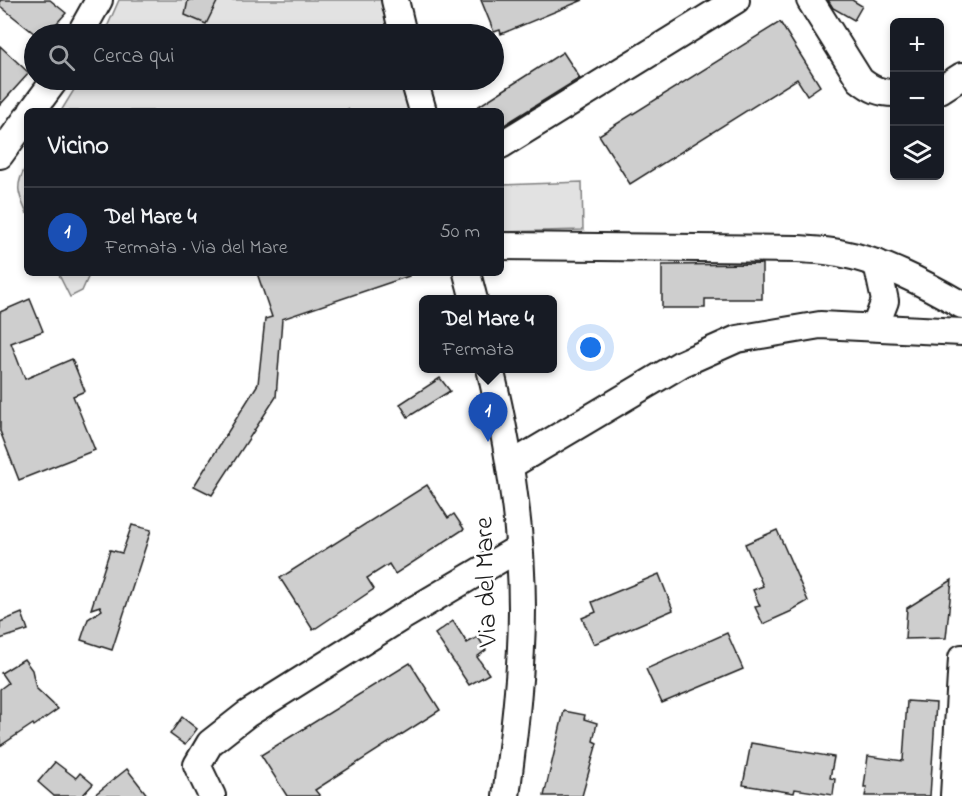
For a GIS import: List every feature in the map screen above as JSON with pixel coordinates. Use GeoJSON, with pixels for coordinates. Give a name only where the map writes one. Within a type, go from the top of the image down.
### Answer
{"type":"FeatureCollection","features":[{"type":"Feature","properties":{"kind":"street"},"geometry":{"type":"LineString","coordinates":[[86,24],[99,0]]}},
{"type":"Feature","properties":{"kind":"street"},"geometry":{"type":"LineString","coordinates":[[395,0],[401,24]]}},
{"type":"Feature","properties":{"kind":"street"},"geometry":{"type":"LineString","coordinates":[[504,143],[736,0]]}},
{"type":"Feature","properties":{"kind":"street"},"geometry":{"type":"LineString","coordinates":[[810,0],[860,80],[877,91],[890,93]]}},
{"type":"Feature","properties":{"kind":"street"},"geometry":{"type":"LineString","coordinates":[[944,87],[962,76]]}},
{"type":"Feature","properties":{"kind":"street"},"geometry":{"type":"LineString","coordinates":[[34,108],[48,90]]}},
{"type":"Feature","properties":{"kind":"street"},"geometry":{"type":"LineString","coordinates":[[417,90],[422,108]]}},
{"type":"Feature","properties":{"kind":"street"},"geometry":{"type":"LineString","coordinates":[[0,155],[24,122]]}},
{"type":"Feature","properties":{"kind":"street"},"geometry":{"type":"LineString","coordinates":[[504,246],[798,249],[839,253],[877,263],[962,305]]}},
{"type":"Feature","properties":{"kind":"street"},"geometry":{"type":"LineString","coordinates":[[875,327],[885,301],[877,263]]}},
{"type":"Feature","properties":{"kind":"street"},"geometry":{"type":"LineString","coordinates":[[468,276],[473,295]]}},
{"type":"Feature","properties":{"kind":"street"},"geometry":{"type":"LineString","coordinates":[[511,465],[681,364],[737,339],[820,325],[962,332]]}},
{"type":"Feature","properties":{"kind":"street","name":"Via del Mare"},"geometry":{"type":"LineString","coordinates":[[491,373],[511,465],[522,609],[516,723],[506,796]]}},
{"type":"Feature","properties":{"kind":"street"},"geometry":{"type":"LineString","coordinates":[[212,796],[197,765],[210,743],[247,714],[402,617],[519,548]]}},
{"type":"Feature","properties":{"kind":"street"},"geometry":{"type":"LineString","coordinates":[[954,796],[962,658]]}},
{"type":"Feature","properties":{"kind":"shaded area"},"geometry":{"type":"Polygon","coordinates":[[[119,0],[382,0],[388,24],[108,24],[119,0]]]}},
{"type":"Feature","properties":{"kind":"shaded area"},"geometry":{"type":"Polygon","coordinates":[[[74,90],[406,90],[411,108],[63,108],[74,90]]]}},
{"type":"Feature","properties":{"kind":"shaded area"},"geometry":{"type":"Polygon","coordinates":[[[24,171],[24,207],[19,190],[20,179],[24,171]]]}},
{"type":"Feature","properties":{"kind":"shaded area"},"geometry":{"type":"Polygon","coordinates":[[[582,182],[583,230],[504,232],[504,185],[582,182]]]}},
{"type":"Feature","properties":{"kind":"shaded area"},"geometry":{"type":"Polygon","coordinates":[[[60,276],[89,276],[82,291],[70,297],[60,276]]]}},
{"type":"Feature","properties":{"kind":"building"},"geometry":{"type":"Polygon","coordinates":[[[0,0],[50,0],[66,13],[56,24],[24,25],[0,6],[0,0]]]}},
{"type":"Feature","properties":{"kind":"building"},"geometry":{"type":"Polygon","coordinates":[[[188,0],[218,0],[206,24],[185,15],[188,0]]]}},
{"type":"Feature","properties":{"kind":"building"},"geometry":{"type":"Polygon","coordinates":[[[481,0],[583,0],[504,33],[504,24],[491,24],[481,0]]]}},
{"type":"Feature","properties":{"kind":"building"},"geometry":{"type":"Polygon","coordinates":[[[828,0],[852,0],[862,6],[854,20],[833,8],[828,0]]]}},
{"type":"Feature","properties":{"kind":"building"},"geometry":{"type":"Polygon","coordinates":[[[780,22],[820,86],[807,95],[797,79],[630,184],[599,135],[780,22]]]}},
{"type":"Feature","properties":{"kind":"building"},"geometry":{"type":"Polygon","coordinates":[[[0,46],[24,68],[24,79],[0,105],[0,46]]]}},
{"type":"Feature","properties":{"kind":"building"},"geometry":{"type":"Polygon","coordinates":[[[563,52],[580,78],[504,125],[504,108],[476,108],[563,52]]]}},
{"type":"Feature","properties":{"kind":"building"},"geometry":{"type":"Polygon","coordinates":[[[762,264],[762,299],[705,299],[705,308],[662,308],[662,265],[762,264]]]}},
{"type":"Feature","properties":{"kind":"building"},"geometry":{"type":"Polygon","coordinates":[[[258,276],[409,276],[282,319],[276,397],[212,495],[194,486],[258,384],[265,319],[272,317],[258,276]]]}},
{"type":"Feature","properties":{"kind":"building"},"geometry":{"type":"Polygon","coordinates":[[[30,299],[43,331],[11,343],[25,379],[72,359],[85,391],[73,396],[95,450],[19,480],[0,431],[0,312],[30,299]]]}},
{"type":"Feature","properties":{"kind":"building"},"geometry":{"type":"Polygon","coordinates":[[[440,378],[450,391],[408,417],[400,404],[440,378]]]}},
{"type":"Feature","properties":{"kind":"building"},"geometry":{"type":"Polygon","coordinates":[[[427,485],[448,518],[454,514],[464,529],[395,574],[389,564],[367,578],[374,589],[313,630],[280,578],[427,485]]]}},
{"type":"Feature","properties":{"kind":"building"},"geometry":{"type":"Polygon","coordinates":[[[132,525],[151,530],[112,650],[81,640],[88,619],[102,610],[100,606],[91,609],[110,550],[122,553],[132,525]]]}},
{"type":"Feature","properties":{"kind":"building"},"geometry":{"type":"Polygon","coordinates":[[[777,530],[808,601],[763,624],[755,607],[760,606],[753,590],[763,586],[745,544],[777,530]]]}},
{"type":"Feature","properties":{"kind":"building"},"geometry":{"type":"Polygon","coordinates":[[[659,574],[673,610],[594,644],[582,618],[596,612],[592,602],[659,574]]]}},
{"type":"Feature","properties":{"kind":"building"},"geometry":{"type":"Polygon","coordinates":[[[952,580],[946,638],[905,639],[907,608],[952,580]]]}},
{"type":"Feature","properties":{"kind":"building"},"geometry":{"type":"Polygon","coordinates":[[[22,613],[28,630],[0,639],[0,622],[22,613]]]}},
{"type":"Feature","properties":{"kind":"building"},"geometry":{"type":"Polygon","coordinates":[[[453,621],[467,643],[478,637],[486,650],[477,657],[489,674],[469,685],[435,634],[453,621]]]}},
{"type":"Feature","properties":{"kind":"building"},"geometry":{"type":"Polygon","coordinates":[[[727,633],[743,669],[662,703],[646,669],[727,633]]]}},
{"type":"Feature","properties":{"kind":"building"},"geometry":{"type":"Polygon","coordinates":[[[24,659],[32,670],[36,688],[58,709],[0,746],[0,689],[8,683],[1,673],[24,659]]]}},
{"type":"Feature","properties":{"kind":"building"},"geometry":{"type":"Polygon","coordinates":[[[410,663],[440,710],[315,790],[320,796],[287,796],[261,755],[410,663]]]}},
{"type":"Feature","properties":{"kind":"building"},"geometry":{"type":"Polygon","coordinates":[[[907,701],[936,703],[930,796],[865,796],[868,756],[903,761],[907,701]]]}},
{"type":"Feature","properties":{"kind":"building"},"geometry":{"type":"Polygon","coordinates":[[[564,711],[585,715],[584,719],[597,723],[593,741],[597,743],[582,796],[544,796],[564,711]]]}},
{"type":"Feature","properties":{"kind":"building"},"geometry":{"type":"Polygon","coordinates":[[[182,717],[197,729],[185,745],[170,734],[182,717]]]}},
{"type":"Feature","properties":{"kind":"building"},"geometry":{"type":"Polygon","coordinates":[[[751,743],[834,757],[830,778],[835,779],[833,795],[795,789],[794,793],[743,785],[751,743]]]}},
{"type":"Feature","properties":{"kind":"building"},"geometry":{"type":"Polygon","coordinates":[[[55,762],[76,778],[80,773],[93,784],[82,796],[54,796],[38,782],[55,762]]]}},
{"type":"Feature","properties":{"kind":"building"},"geometry":{"type":"Polygon","coordinates":[[[127,769],[148,796],[93,796],[127,769]]]}},
{"type":"Feature","properties":{"kind":"place","name":"Del Mare 4"},"geometry":{"type":"Point","coordinates":[488,442]}}]}
